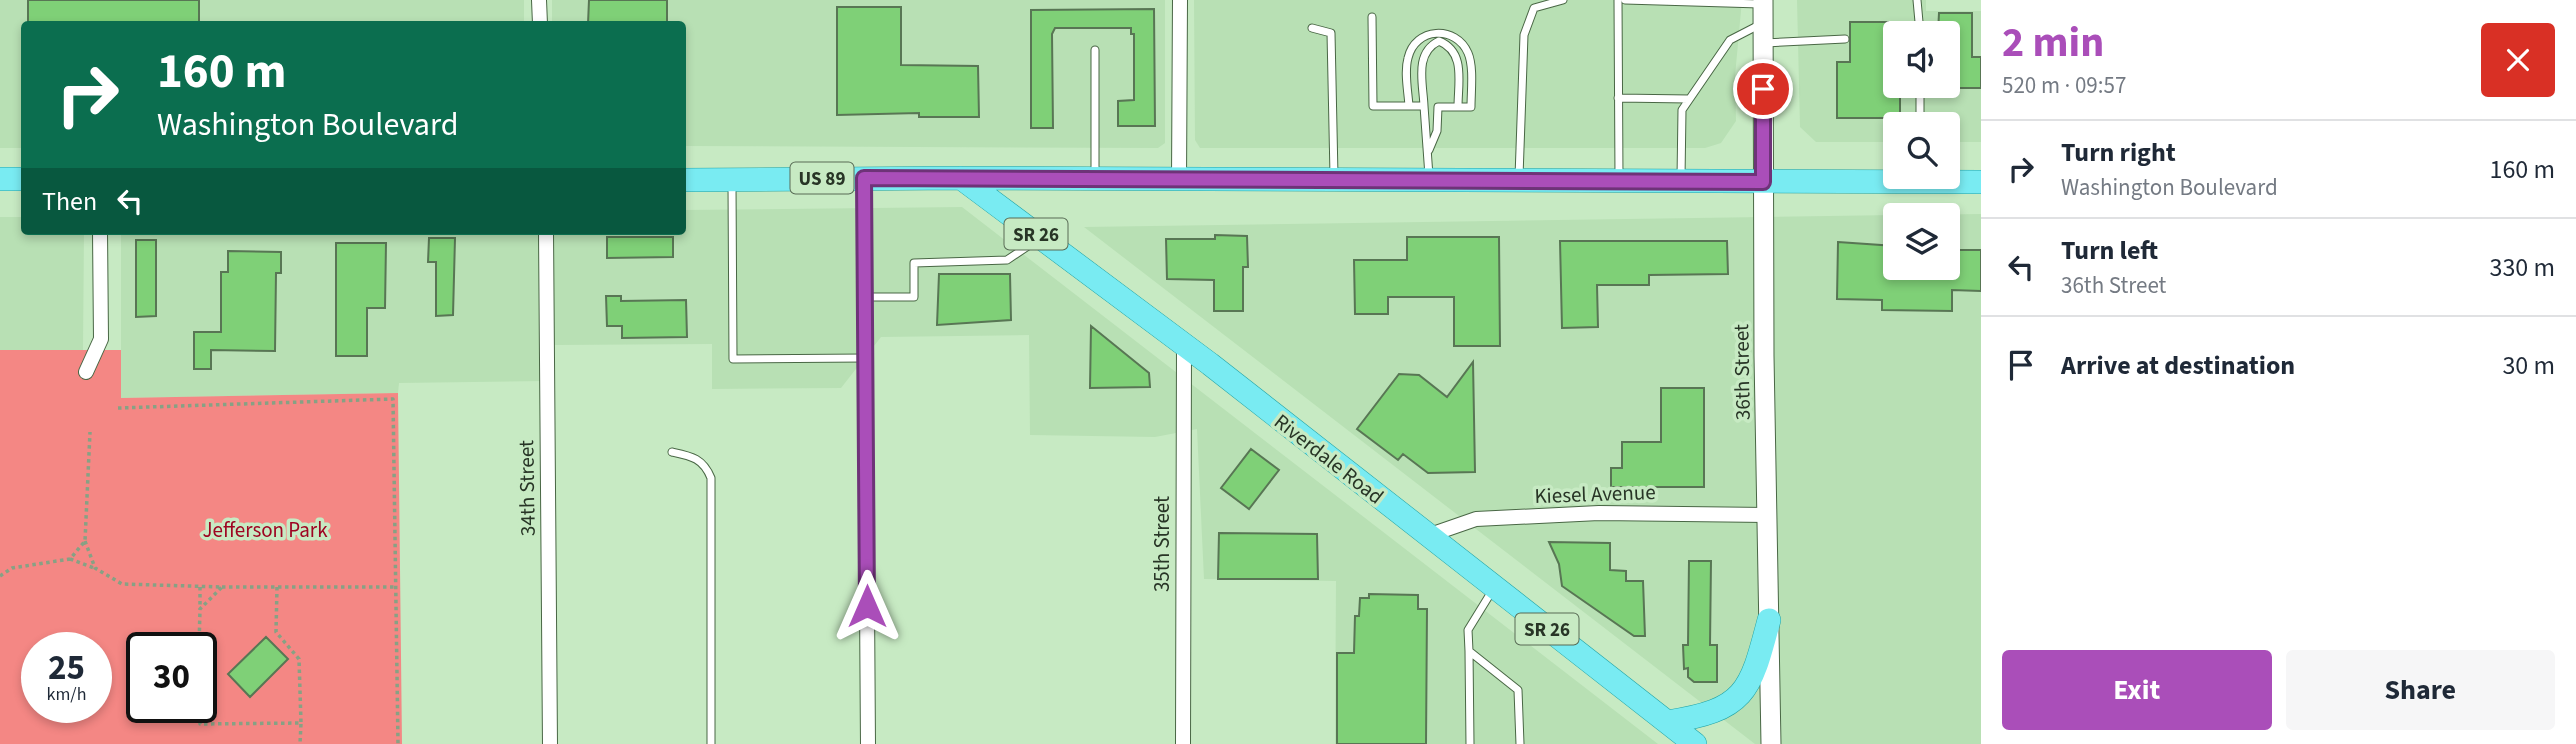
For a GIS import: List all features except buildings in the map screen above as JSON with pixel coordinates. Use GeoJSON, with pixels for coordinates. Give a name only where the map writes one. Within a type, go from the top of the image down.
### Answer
{"type":"FeatureCollection","features":[{"type":"Feature","properties":{"kind":"main road","name":"36th Street"},"geometry":{"type":"LineString","coordinates":[[1763,9],[1771,744]]}},
{"type":"Feature","properties":{"kind":"main road","name":"US 89"},"geometry":{"type":"LineString","coordinates":[[686,180],[961,178],[1763,182],[1883,180]]}},
{"type":"Feature","properties":{"kind":"main road","name":"Riverdale Road"},"geometry":{"type":"LineString","coordinates":[[961,178],[1184,345],[1695,744]]}},
{"type":"Feature","properties":{"kind":"main road"},"geometry":{"type":"LineString","coordinates":[[0,179],[21,179]]}},
{"type":"Feature","properties":{"kind":"main road","name":"US 89"},"geometry":{"type":"LineString","coordinates":[[1960,181],[1981,182]]}},
{"type":"Feature","properties":{"kind":"main road"},"geometry":{"type":"LineString","coordinates":[[1667,722],[1710,715],[1739,696],[1754,675],[1769,620]]}},
{"type":"Feature","properties":{"kind":"street"},"geometry":{"type":"LineString","coordinates":[[539,0],[540,21]]}},
{"type":"Feature","properties":{"kind":"street"},"geometry":{"type":"LineString","coordinates":[[1180,0],[1180,180]]}},
{"type":"Feature","properties":{"kind":"street"},"geometry":{"type":"LineString","coordinates":[[864,178],[868,744]]}},
{"type":"Feature","properties":{"kind":"street"},"geometry":{"type":"LineString","coordinates":[[86,372],[101,339],[100,235]]}},
{"type":"Feature","properties":{"kind":"street","name":"34th Street"},"geometry":{"type":"LineString","coordinates":[[546,235],[550,744]]}},
{"type":"Feature","properties":{"kind":"street","name":"35th Street"},"geometry":{"type":"LineString","coordinates":[[1182,744],[1184,345]]}},
{"type":"Feature","properties":{"kind":"street","name":"Kiesel Avenue"},"geometry":{"type":"LineString","coordinates":[[1427,536],[1476,519],[1599,513],[1767,516]]}},
{"type":"Feature","properties":{"kind":"lane"},"geometry":{"type":"LineString","coordinates":[[1519,182],[1524,35],[1534,9],[1563,0]]}},
{"type":"Feature","properties":{"kind":"lane"},"geometry":{"type":"LineString","coordinates":[[1618,0],[1619,182]]}},
{"type":"Feature","properties":{"kind":"lane"},"geometry":{"type":"LineString","coordinates":[[1625,0],[1763,9]]}},
{"type":"Feature","properties":{"kind":"lane"},"geometry":{"type":"LineString","coordinates":[[1917,0],[1919,21]]}},
{"type":"Feature","properties":{"kind":"lane"},"geometry":{"type":"LineString","coordinates":[[1681,182],[1682,110],[1730,40],[1763,9]]}},
{"type":"Feature","properties":{"kind":"lane"},"geometry":{"type":"LineString","coordinates":[[1372,17],[1373,106],[1424,106]]}},
{"type":"Feature","properties":{"kind":"lane"},"geometry":{"type":"LineString","coordinates":[[1312,29],[1331,33],[1334,180]]}},
{"type":"Feature","properties":{"kind":"lane"},"geometry":{"type":"LineString","coordinates":[[1409,106],[1407,59],[1411,48],[1426,35],[1443,31],[1458,37],[1469,54],[1471,107],[1438,107],[1437,131],[1429,150]]}},
{"type":"Feature","properties":{"kind":"lane"},"geometry":{"type":"LineString","coordinates":[[1763,43],[1845,39]]}},
{"type":"Feature","properties":{"kind":"lane"},"geometry":{"type":"LineString","coordinates":[[1429,181],[1422,56],[1428,46],[1439,41],[1450,46],[1458,58],[1458,107]]}},
{"type":"Feature","properties":{"kind":"lane"},"geometry":{"type":"LineString","coordinates":[[1095,50],[1096,179]]}},
{"type":"Feature","properties":{"kind":"lane"},"geometry":{"type":"LineString","coordinates":[[1618,98],[1689,99]]}},
{"type":"Feature","properties":{"kind":"lane"},"geometry":{"type":"LineString","coordinates":[[732,179],[733,359],[865,358]]}},
{"type":"Feature","properties":{"kind":"lane"},"geometry":{"type":"LineString","coordinates":[[864,296],[914,297],[914,263],[1007,260],[1041,237]]}},
{"type":"Feature","properties":{"kind":"lane"},"geometry":{"type":"LineString","coordinates":[[672,452],[696,457],[707,467],[711,478],[711,744]]}},
{"type":"Feature","properties":{"kind":"lane"},"geometry":{"type":"LineString","coordinates":[[1471,744],[1468,630],[1494,587]]}},
{"type":"Feature","properties":{"kind":"lane"},"geometry":{"type":"LineString","coordinates":[[1469,651],[1518,690],[1520,744]]}},
{"type":"Feature","properties":{"kind":"path"},"geometry":{"type":"LineString","coordinates":[[118,408],[393,399],[398,744]]}},
{"type":"Feature","properties":{"kind":"path"},"geometry":{"type":"LineString","coordinates":[[90,432],[85,541],[95,568]]}},
{"type":"Feature","properties":{"kind":"path"},"geometry":{"type":"LineString","coordinates":[[70,559],[85,541]]}},
{"type":"Feature","properties":{"kind":"path"},"geometry":{"type":"LineString","coordinates":[[0,576],[12,568],[70,559],[95,568],[122,584],[397,587]]}},
{"type":"Feature","properties":{"kind":"path"},"geometry":{"type":"LineString","coordinates":[[199,632],[200,586]]}},
{"type":"Feature","properties":{"kind":"path"},"geometry":{"type":"LineString","coordinates":[[200,609],[222,587]]}},
{"type":"Feature","properties":{"kind":"path"},"geometry":{"type":"LineString","coordinates":[[277,587],[276,632],[299,659],[300,744]]}},
{"type":"Feature","properties":{"kind":"path"},"geometry":{"type":"LineString","coordinates":[[200,723],[301,723]]}},
{"type":"Feature","properties":{"kind":"shaded area"},"geometry":{"type":"Polygon","coordinates":[[[0,0],[524,0],[524,21],[21,21],[21,148],[0,148],[0,0]]]}},
{"type":"Feature","properties":{"kind":"shaded area"},"geometry":{"type":"Polygon","coordinates":[[[552,0],[1165,0],[1165,143],[1158,148],[686,146],[686,21],[552,21],[552,0]]]}},
{"type":"Feature","properties":{"kind":"shaded area"},"geometry":{"type":"Polygon","coordinates":[[[1194,0],[1742,0],[1735,76],[1736,121],[1721,143],[1705,148],[1200,148],[1195,140],[1194,0]]]}},
{"type":"Feature","properties":{"kind":"shaded area"},"geometry":{"type":"Polygon","coordinates":[[[1797,0],[1926,0],[1926,11],[1981,11],[1981,142],[1960,142],[1960,112],[1883,112],[1883,142],[1816,142],[1800,127],[1797,0]]]}},
{"type":"Feature","properties":{"kind":"shaded area"},"geometry":{"type":"Polygon","coordinates":[[[962,207],[1658,744],[1335,744],[1336,581],[1204,579],[1197,429],[1155,437],[1030,435],[1029,335],[881,337],[841,388],[712,389],[712,344],[554,345],[543,381],[399,383],[398,393],[121,398],[121,235],[686,235],[686,210],[962,207]]]}},
{"type":"Feature","properties":{"kind":"shaded area"},"geometry":{"type":"Polygon","coordinates":[[[1960,214],[1981,214],[1981,744],[1755,744],[1084,227],[1883,215],[1883,280],[1960,280],[1960,214]]]}},
{"type":"Feature","properties":{"kind":"shaded area"},"geometry":{"type":"Polygon","coordinates":[[[0,217],[21,217],[21,235],[84,235],[83,350],[0,350],[0,217]]]}},
{"type":"Feature","properties":{"kind":"green space","name":"Jefferson Park"},"geometry":{"type":"Polygon","coordinates":[[[0,350],[121,350],[121,398],[398,393],[402,744],[0,744],[0,350]]]}},
{"type":"Feature","properties":{"kind":"route"},"geometry":{"type":"LineString","coordinates":[[867,606],[864,178],[1763,182],[1763,89]]}}]}
